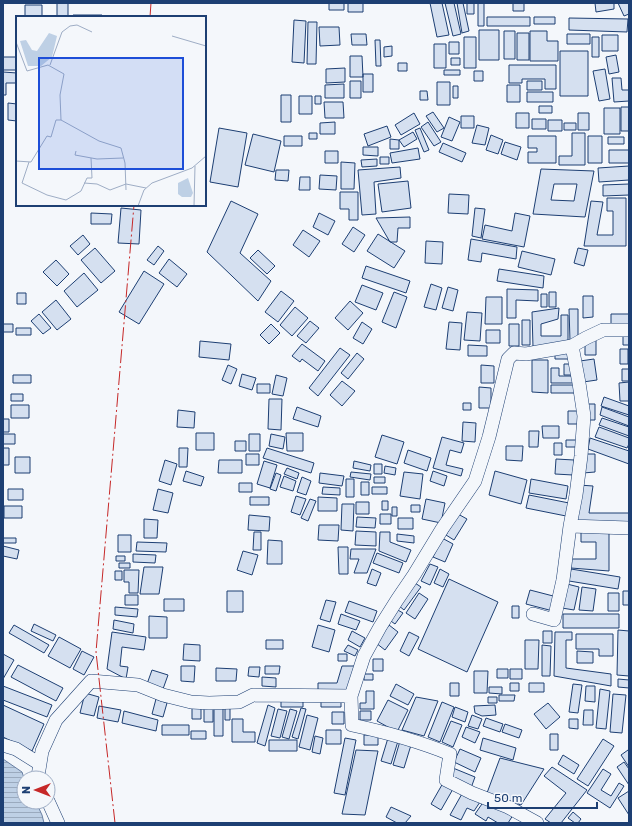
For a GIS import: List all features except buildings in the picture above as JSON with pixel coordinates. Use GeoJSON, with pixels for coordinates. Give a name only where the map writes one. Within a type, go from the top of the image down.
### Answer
{"type":"FeatureCollection","features":[{"type":"Feature","properties":{"kind":"street"},"geometry":{"type":"LineString","coordinates":[[536,823],[508,807],[472,793],[446,780],[450,754],[431,746],[352,725],[351,696],[364,656],[380,627],[414,576],[442,529],[475,481],[489,437],[508,359],[514,354],[526,354],[572,346],[603,330],[629,330]]}},
{"type":"Feature","properties":{"kind":"street"},"geometry":{"type":"LineString","coordinates":[[533,614],[554,620],[563,580],[581,456],[584,416],[580,382],[572,346]]}},
{"type":"Feature","properties":{"kind":"street"},"geometry":{"type":"LineString","coordinates":[[570,526],[629,528]]}},
{"type":"Feature","properties":{"kind":"street"},"geometry":{"type":"LineString","coordinates":[[39,770],[42,751],[56,720],[91,681],[138,686],[163,695],[191,702],[239,702],[253,695],[351,696]]}},
{"type":"Feature","properties":{"kind":"street"},"geometry":{"type":"LineString","coordinates":[[3,745],[16,749],[40,764]]}},
{"type":"Feature","properties":{"kind":"street"},"geometry":{"type":"LineString","coordinates":[[52,810],[58,823]]}},
{"type":"Feature","properties":{"kind":"water"},"geometry":{"type":"Polygon","coordinates":[[[3,759],[19,770],[16,770],[16,810],[40,810],[44,823],[3,823],[3,759]]]}},
{"type":"Feature","properties":{"kind":"power"},"geometry":{"type":"LineString","coordinates":[[150,16],[151,3]]}},
{"type":"Feature","properties":{"kind":"power"},"geometry":{"type":"LineString","coordinates":[[115,823],[96,652],[134,206]]}}]}
